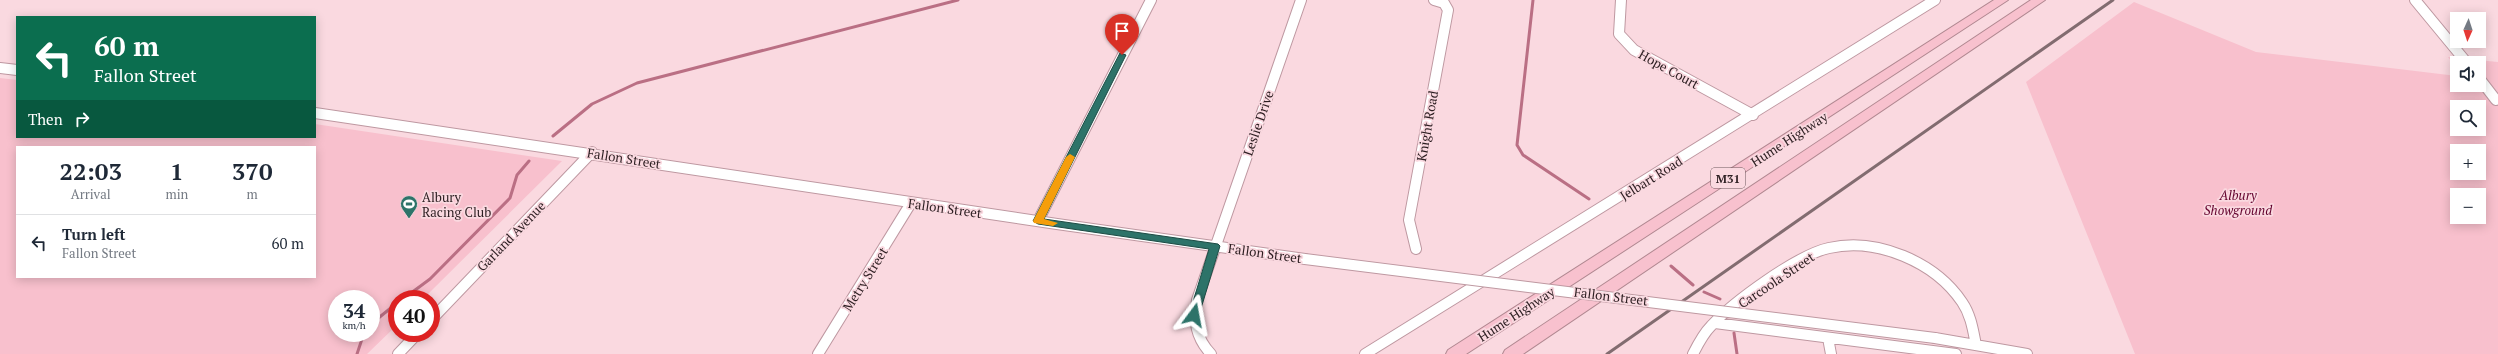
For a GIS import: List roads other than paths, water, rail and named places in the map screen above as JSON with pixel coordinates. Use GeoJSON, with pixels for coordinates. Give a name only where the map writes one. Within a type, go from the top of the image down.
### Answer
{"type":"FeatureCollection","features":[{"type":"Feature","properties":{"kind":"highway","name":"Hume Highway"},"geometry":{"type":"LineString","coordinates":[[1454,354],[2002,0]]}},
{"type":"Feature","properties":{"kind":"highway","name":"Hume Highway"},"geometry":{"type":"LineString","coordinates":[[1511,354],[2039,0]]}},
{"type":"Feature","properties":{"kind":"street"},"geometry":{"type":"LineString","coordinates":[[1038,221],[1150,0]]}},
{"type":"Feature","properties":{"kind":"street","name":"Leslie Drive"},"geometry":{"type":"LineString","coordinates":[[1215,246],[1302,0]]}},
{"type":"Feature","properties":{"kind":"street","name":"Knight Road"},"geometry":{"type":"LineString","coordinates":[[1416,249],[1409,220],[1448,10],[1444,3],[1434,0]]}},
{"type":"Feature","properties":{"kind":"street","name":"Hope Court"},"geometry":{"type":"LineString","coordinates":[[1621,0],[1619,34],[1634,50],[1753,115]]}},
{"type":"Feature","properties":{"kind":"street","name":"Jelbart Road"},"geometry":{"type":"LineString","coordinates":[[1365,354],[1753,115],[1936,0]]}},
{"type":"Feature","properties":{"kind":"street"},"geometry":{"type":"LineString","coordinates":[[2415,0],[2461,56]]}},
{"type":"Feature","properties":{"kind":"street"},"geometry":{"type":"LineString","coordinates":[[0,68],[16,70]]}},
{"type":"Feature","properties":{"kind":"street"},"geometry":{"type":"LineString","coordinates":[[2486,87],[2496,100]]}},
{"type":"Feature","properties":{"kind":"street","name":"Fallon Street"},"geometry":{"type":"LineString","coordinates":[[316,113],[592,152],[911,203],[1305,259],[1935,338],[2027,354]]}},
{"type":"Feature","properties":{"kind":"street","name":"Garland Avenue"},"geometry":{"type":"LineString","coordinates":[[440,311],[592,152]]}},
{"type":"Feature","properties":{"kind":"street","name":"Metry Street"},"geometry":{"type":"LineString","coordinates":[[818,354],[911,203]]}},
{"type":"Feature","properties":{"kind":"street"},"geometry":{"type":"LineString","coordinates":[[1211,354],[1200,341],[1195,328],[1194,315],[1215,246]]}},
{"type":"Feature","properties":{"kind":"street","name":"Carcoola Street"},"geometry":{"type":"LineString","coordinates":[[1692,354],[1702,336],[1715,323],[1756,290],[1811,255],[1829,248],[1865,247],[1905,257],[1926,267],[1943,280],[1956,294],[1966,310],[1976,344]]}},
{"type":"Feature","properties":{"kind":"street"},"geometry":{"type":"LineString","coordinates":[[1715,323],[1956,354]]}},
{"type":"Feature","properties":{"kind":"street"},"geometry":{"type":"LineString","coordinates":[[1828,338],[1831,354]]}},
{"type":"Feature","properties":{"kind":"street"},"geometry":{"type":"LineString","coordinates":[[398,354],[409,342]]}},
{"type":"Feature","properties":{"kind":"waterway"},"geometry":{"type":"LineString","coordinates":[[553,136],[592,104],[637,83],[958,0]]}},
{"type":"Feature","properties":{"kind":"waterway"},"geometry":{"type":"LineString","coordinates":[[1533,0],[1517,145],[1523,155],[1589,199]]}},
{"type":"Feature","properties":{"kind":"waterway"},"geometry":{"type":"LineString","coordinates":[[415,290],[430,279],[510,198],[517,175],[529,161]]}},
{"type":"Feature","properties":{"kind":"waterway"},"geometry":{"type":"LineString","coordinates":[[1671,266],[1693,285]]}},
{"type":"Feature","properties":{"kind":"waterway"},"geometry":{"type":"LineString","coordinates":[[1704,292],[1720,299]]}},
{"type":"Feature","properties":{"kind":"waterway"},"geometry":{"type":"LineString","coordinates":[[380,317],[388,310]]}},
{"type":"Feature","properties":{"kind":"waterway"},"geometry":{"type":"LineString","coordinates":[[1734,333],[1737,354]]}},
{"type":"Feature","properties":{"kind":"waterway"},"geometry":{"type":"LineString","coordinates":[[357,354],[361,342]]}},
{"type":"Feature","properties":{"kind":"railway"},"geometry":{"type":"LineString","coordinates":[[1607,354],[2113,0]]}},
{"type":"Feature","properties":{"kind":"place","name":"Albury Racing Club"},"geometry":{"type":"Point","coordinates":[409,219]}},
{"type":"Feature","properties":{"kind":"park label","name":"Albury Showground"},"geometry":{"type":"Point","coordinates":[2238,202]}}]}
